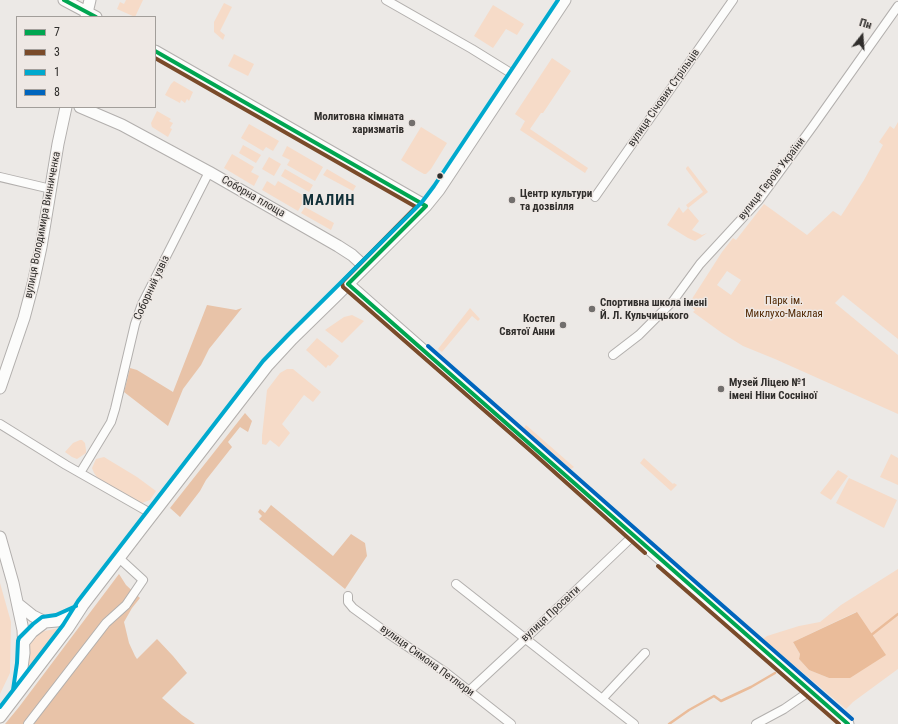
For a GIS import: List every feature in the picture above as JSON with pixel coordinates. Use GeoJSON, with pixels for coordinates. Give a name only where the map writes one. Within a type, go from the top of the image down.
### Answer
{"type":"FeatureCollection","features":[{"type":"Feature","properties":{"kind":"street"},"geometry":{"type":"LineString","coordinates":[[64,0],[90,15],[90,0]]}},
{"type":"Feature","properties":{"kind":"street"},"geometry":{"type":"LineString","coordinates":[[386,0],[514,75]]}},
{"type":"Feature","properties":{"kind":"street"},"geometry":{"type":"LineString","coordinates":[[0,716],[68,628],[79,611],[152,514],[276,356],[426,206],[439,190],[565,0]]}},
{"type":"Feature","properties":{"kind":"street","name":"вулиця Січових Стрільців"},"geometry":{"type":"LineString","coordinates":[[595,197],[732,0]]}},
{"type":"Feature","properties":{"kind":"street","name":"вулиця Героїв України"},"geometry":{"type":"LineString","coordinates":[[613,355],[639,335],[673,301],[700,264],[759,200],[818,120],[898,6]]}},
{"type":"Feature","properties":{"kind":"street"},"geometry":{"type":"LineString","coordinates":[[156,52],[426,206]]}},
{"type":"Feature","properties":{"kind":"street","name":"вулиця Володимира Винниченка"},"geometry":{"type":"LineString","coordinates":[[0,388],[24,318],[40,254],[66,108]]}},
{"type":"Feature","properties":{"kind":"street","name":"Соборна площа"},"geometry":{"type":"LineString","coordinates":[[83,108],[106,117],[137,132],[209,172],[338,246],[352,255],[365,267]]}},
{"type":"Feature","properties":{"kind":"street","name":"Соборний узвіз"},"geometry":{"type":"LineString","coordinates":[[80,473],[111,422],[138,316],[156,276],[209,172]]}},
{"type":"Feature","properties":{"kind":"street"},"geometry":{"type":"LineString","coordinates":[[0,177],[51,188]]}},
{"type":"Feature","properties":{"kind":"street"},"geometry":{"type":"LineString","coordinates":[[348,284],[848,724]]}},
{"type":"Feature","properties":{"kind":"street"},"geometry":{"type":"LineString","coordinates":[[0,424],[80,473],[152,514]]}},
{"type":"Feature","properties":{"kind":"street","name":"вулиця Просвіти"},"geometry":{"type":"LineString","coordinates":[[469,691],[634,535]]}},
{"type":"Feature","properties":{"kind":"street"},"geometry":{"type":"LineString","coordinates":[[0,537],[18,604],[23,630],[23,664],[19,691]]}},
{"type":"Feature","properties":{"kind":"street"},"geometry":{"type":"LineString","coordinates":[[28,724],[106,623],[126,605],[143,580],[119,558]]}},
{"type":"Feature","properties":{"kind":"street"},"geometry":{"type":"LineString","coordinates":[[456,584],[634,724]]}},
{"type":"Feature","properties":{"kind":"street","name":"вулиця Симона Петлюри"},"geometry":{"type":"LineString","coordinates":[[348,596],[348,602],[353,608],[391,636],[441,669],[511,724]]}},
{"type":"Feature","properties":{"kind":"street"},"geometry":{"type":"LineString","coordinates":[[18,604],[33,616],[45,622],[63,620],[79,611]]}},
{"type":"Feature","properties":{"kind":"street"},"geometry":{"type":"LineString","coordinates":[[24,642],[32,632],[45,622]]}},
{"type":"Feature","properties":{"kind":"street"},"geometry":{"type":"LineString","coordinates":[[602,699],[645,653]]}},
{"type":"Feature","properties":{"kind":"street"},"geometry":{"type":"LineString","coordinates":[[756,724],[784,709],[810,691]]}},
{"type":"Feature","properties":{"kind":"green space"},"geometry":{"type":"Polygon","coordinates":[[[126,0],[143,0],[135,16],[117,9],[120,2],[124,4],[126,0]]]}},
{"type":"Feature","properties":{"kind":"green space"},"geometry":{"type":"Polygon","coordinates":[[[224,3],[232,7],[220,31],[225,35],[223,40],[214,32],[214,22],[224,3]]]}},
{"type":"Feature","properties":{"kind":"green space"},"geometry":{"type":"Polygon","coordinates":[[[493,5],[524,24],[517,35],[506,29],[493,48],[474,36],[493,5]]]}},
{"type":"Feature","properties":{"kind":"green space"},"geometry":{"type":"Polygon","coordinates":[[[234,54],[254,64],[248,76],[228,66],[234,54]]]}},
{"type":"Feature","properties":{"kind":"green space"},"geometry":{"type":"Polygon","coordinates":[[[552,58],[571,71],[543,113],[541,113],[530,129],[588,168],[585,173],[520,130],[525,121],[515,114],[552,58]]]}},
{"type":"Feature","properties":{"kind":"green space"},"geometry":{"type":"Polygon","coordinates":[[[174,81],[193,92],[189,101],[187,99],[185,103],[181,100],[180,103],[165,95],[174,81]]]}},
{"type":"Feature","properties":{"kind":"green space"},"geometry":{"type":"Polygon","coordinates":[[[157,111],[171,119],[169,121],[173,123],[168,137],[152,127],[151,123],[157,111]]]}},
{"type":"Feature","properties":{"kind":"green space","name":"Парк ім. Миклухо-Маклая"},"geometry":{"type":"Polygon","coordinates":[[[898,122],[898,339],[843,295],[835,303],[898,355],[898,414],[743,346],[693,312],[695,310],[688,305],[722,252],[733,238],[736,240],[764,204],[807,235],[833,211],[841,216],[864,180],[883,145],[879,142],[890,126],[894,129],[898,122]],[[727,271],[717,285],[731,295],[741,280],[727,271]]]}},
{"type":"Feature","properties":{"kind":"green space"},"geometry":{"type":"Polygon","coordinates":[[[249,124],[279,141],[273,151],[266,147],[263,151],[241,138],[249,124]]]}},
{"type":"Feature","properties":{"kind":"green space"},"geometry":{"type":"Polygon","coordinates":[[[421,127],[447,143],[431,169],[426,174],[401,160],[421,127]]]}},
{"type":"Feature","properties":{"kind":"green space"},"geometry":{"type":"Polygon","coordinates":[[[243,145],[261,155],[256,163],[239,153],[243,145]]]}},
{"type":"Feature","properties":{"kind":"green space"},"geometry":{"type":"Polygon","coordinates":[[[287,146],[323,167],[315,181],[287,165],[290,160],[282,156],[287,146]]]}},
{"type":"Feature","properties":{"kind":"green space"},"geometry":{"type":"Polygon","coordinates":[[[232,154],[254,167],[251,172],[259,176],[254,186],[224,168],[232,154]]]}},
{"type":"Feature","properties":{"kind":"green space"},"geometry":{"type":"Polygon","coordinates":[[[269,157],[281,164],[274,176],[262,169],[269,157]]]}},
{"type":"Feature","properties":{"kind":"green space"},"geometry":{"type":"Polygon","coordinates":[[[688,166],[708,192],[688,208],[686,205],[703,192],[686,169],[688,166]]]}},
{"type":"Feature","properties":{"kind":"green space"},"geometry":{"type":"Polygon","coordinates":[[[285,169],[313,185],[309,192],[281,176],[285,169]]]}},
{"type":"Feature","properties":{"kind":"green space"},"geometry":{"type":"Polygon","coordinates":[[[327,169],[356,186],[353,191],[323,175],[327,169]]]}},
{"type":"Feature","properties":{"kind":"green space"},"geometry":{"type":"Polygon","coordinates":[[[267,181],[275,186],[278,181],[306,197],[298,211],[262,190],[267,181]]]}},
{"type":"Feature","properties":{"kind":"green space"},"geometry":{"type":"Polygon","coordinates":[[[305,207],[334,223],[331,230],[301,213],[305,207]]]}},
{"type":"Feature","properties":{"kind":"green space"},"geometry":{"type":"Polygon","coordinates":[[[679,207],[683,213],[688,208],[699,221],[692,230],[702,235],[707,233],[695,241],[667,225],[679,207]]]}},
{"type":"Feature","properties":{"kind":"green space"},"geometry":{"type":"Polygon","coordinates":[[[470,308],[480,319],[478,321],[472,316],[442,352],[438,349],[470,308]]]}},
{"type":"Feature","properties":{"kind":"green space"},"geometry":{"type":"Polygon","coordinates":[[[352,315],[364,321],[342,343],[325,330],[344,317],[352,315]]]}},
{"type":"Feature","properties":{"kind":"green space"},"geometry":{"type":"Polygon","coordinates":[[[317,338],[339,356],[330,366],[328,365],[326,368],[306,350],[317,338]]]}},
{"type":"Feature","properties":{"kind":"green space"},"geometry":{"type":"Polygon","coordinates":[[[287,369],[293,369],[321,392],[313,402],[304,395],[282,424],[290,433],[279,447],[270,440],[266,445],[262,444],[267,390],[280,373],[287,369]]]}},
{"type":"Feature","properties":{"kind":"green space"},"geometry":{"type":"Polygon","coordinates":[[[526,425],[574,467],[571,469],[524,428],[526,425]]]}},
{"type":"Feature","properties":{"kind":"green space"},"geometry":{"type":"Polygon","coordinates":[[[80,440],[85,443],[86,453],[77,459],[65,452],[73,443],[80,440]]]}},
{"type":"Feature","properties":{"kind":"green space"},"geometry":{"type":"Polygon","coordinates":[[[891,454],[898,458],[898,485],[880,477],[891,454]]]}},
{"type":"Feature","properties":{"kind":"green space"},"geometry":{"type":"Polygon","coordinates":[[[104,457],[137,477],[156,491],[150,500],[142,503],[130,500],[99,480],[92,468],[96,459],[104,457]]]}},
{"type":"Feature","properties":{"kind":"green space"},"geometry":{"type":"Polygon","coordinates":[[[644,458],[673,484],[674,483],[677,485],[671,491],[640,463],[644,458]]]}},
{"type":"Feature","properties":{"kind":"green space"},"geometry":{"type":"Polygon","coordinates":[[[838,470],[848,476],[831,500],[820,493],[838,470]]]}},
{"type":"Feature","properties":{"kind":"green space"},"geometry":{"type":"Polygon","coordinates":[[[849,478],[897,500],[884,528],[836,503],[849,478]]]}},
{"type":"Feature","properties":{"kind":"green space"},"geometry":{"type":"Polygon","coordinates":[[[898,569],[898,669],[853,702],[846,709],[763,639],[767,636],[799,626],[820,622],[841,605],[898,569]],[[856,612],[793,642],[800,654],[799,659],[809,670],[829,678],[850,678],[856,612]]]}},
{"type":"Feature","properties":{"kind":"green space"},"geometry":{"type":"Polygon","coordinates":[[[0,583],[11,622],[10,673],[0,694],[0,583]]]}},
{"type":"Feature","properties":{"kind":"green space"},"geometry":{"type":"Polygon","coordinates":[[[64,627],[28,673],[30,642],[40,632],[64,627]]]}},
{"type":"Feature","properties":{"kind":"shaded area"},"geometry":{"type":"Polygon","coordinates":[[[207,305],[236,310],[242,308],[209,349],[201,365],[183,389],[168,426],[124,392],[130,368],[137,370],[173,392],[207,305]]]}},
{"type":"Feature","properties":{"kind":"shaded area"},"geometry":{"type":"Polygon","coordinates":[[[245,413],[252,421],[248,432],[240,427],[228,442],[232,447],[180,517],[170,508],[245,413]]]}},
{"type":"Feature","properties":{"kind":"shaded area"},"geometry":{"type":"Polygon","coordinates":[[[271,505],[333,556],[351,534],[365,543],[367,556],[345,589],[259,519],[262,516],[258,512],[260,509],[265,513],[271,505]]]}},
{"type":"Feature","properties":{"kind":"shaded area"},"geometry":{"type":"Polygon","coordinates":[[[119,574],[126,585],[140,598],[124,622],[129,643],[135,656],[137,659],[157,639],[173,656],[187,673],[162,698],[195,724],[5,724],[19,707],[119,574]]]}},
{"type":"Feature","properties":{"kind":"shaded area"},"geometry":{"type":"Polygon","coordinates":[[[857,612],[886,655],[850,678],[829,678],[809,670],[799,659],[800,654],[793,642],[857,612]]]}},
{"type":"Feature","properties":{"kind":"waterway"},"geometry":{"type":"LineString","coordinates":[[870,636],[898,614]]}},
{"type":"Feature","properties":{"kind":"waterway"},"geometry":{"type":"LineString","coordinates":[[669,724],[689,710],[714,696],[721,701],[751,687],[775,673]]}},
{"type":"Feature","properties":{"kind":"transit line","name":"7"},"geometry":{"type":"LineString","coordinates":[[64,0],[94,16]]}},
{"type":"Feature","properties":{"kind":"transit line","name":"1"},"geometry":{"type":"LineString","coordinates":[[0,707],[63,625],[78,601],[263,361],[422,202],[558,0]]}},
{"type":"Feature","properties":{"kind":"transit line","name":"7"},"geometry":{"type":"LineString","coordinates":[[156,52],[426,206],[348,284],[848,724]]}},
{"type":"Feature","properties":{"kind":"transit line","name":"3"},"geometry":{"type":"LineString","coordinates":[[156,59],[416,207],[344,280],[342,283],[343,287],[645,553]]}},
{"type":"Feature","properties":{"kind":"transit line","name":"8"},"geometry":{"type":"LineString","coordinates":[[428,346],[852,719]]}},
{"type":"Feature","properties":{"kind":"transit line","name":"3"},"geometry":{"type":"LineString","coordinates":[[658,566],[839,724]]}},
{"type":"Feature","properties":{"kind":"transit line","name":"1"},"geometry":{"type":"LineString","coordinates":[[13,690],[19,638],[42,617],[56,615],[76,606]]}},
{"type":"Feature","properties":{"kind":"place","name":"Молитовна кімната харизматів"},"geometry":{"type":"Point","coordinates":[412,123]}},
{"type":"Feature","properties":{"kind":"place","name":"Центр культури та дозвілля"},"geometry":{"type":"Point","coordinates":[512,200]}},
{"type":"Feature","properties":{"kind":"place","name":"Спортивна школа імені Й. Л. Кульчицького"},"geometry":{"type":"Point","coordinates":[592,309]}},
{"type":"Feature","properties":{"kind":"place","name":"Костел Святої Анни"},"geometry":{"type":"Point","coordinates":[563,325]}},
{"type":"Feature","properties":{"kind":"place","name":"Музей Ліцею №1 імені Ніни Сосніної"},"geometry":{"type":"Point","coordinates":[721,389]}},
{"type":"Feature","properties":{"kind":"district","name":"МАЛИН"},"geometry":{"type":"Point","coordinates":[329,201]}}]}
